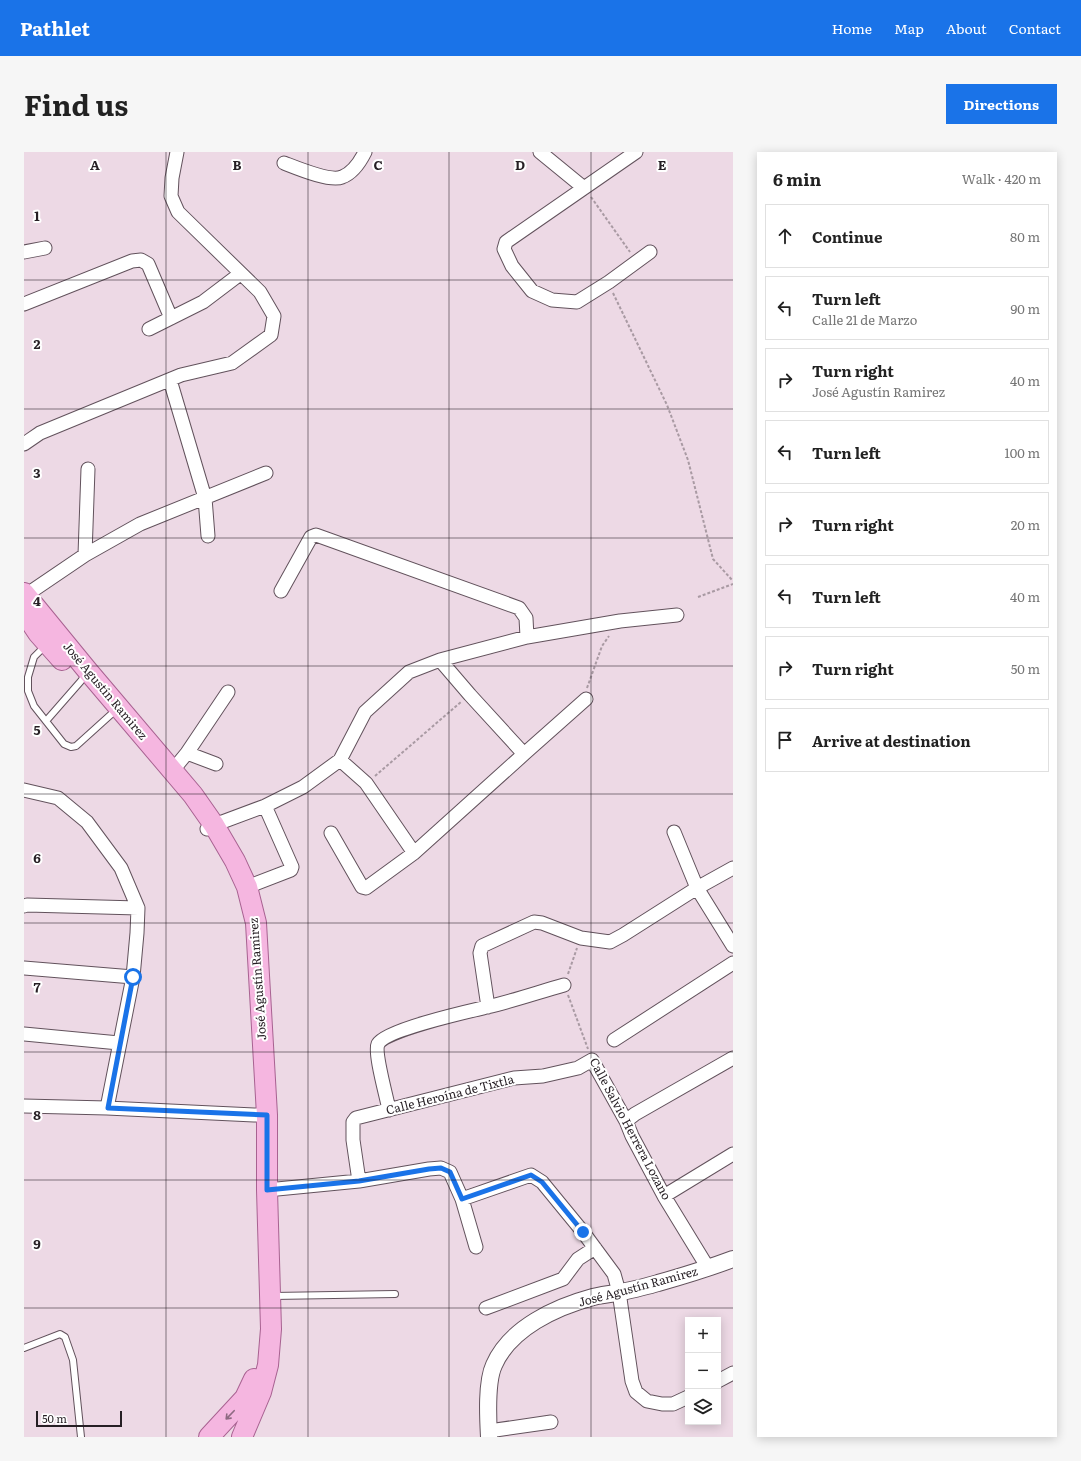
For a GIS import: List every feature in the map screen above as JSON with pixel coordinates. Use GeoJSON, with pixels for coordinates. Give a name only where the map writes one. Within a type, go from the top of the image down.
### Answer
{"type":"FeatureCollection","features":[{"type":"Feature","properties":{"kind":"main road","name":"José Agustín Ramirez"},"geometry":{"type":"LineString","coordinates":[[35,617],[114,711],[180,794],[210,828],[235,861],[247,887],[256,923],[260,1115],[258,1159],[262,1331],[258,1369],[245,1398],[209,1437]]}},
{"type":"Feature","properties":{"kind":"main road","name":"José Agustín Ramirez"},"geometry":{"type":"LineString","coordinates":[[114,711],[173,770],[193,795],[230,870],[246,924],[267,1190],[268,1297],[271,1329],[268,1365],[261,1392],[242,1437]]}},
{"type":"Feature","properties":{"kind":"street"},"geometry":{"type":"LineString","coordinates":[[24,444],[40,433],[181,375],[232,363],[271,335],[274,316],[260,292],[178,212],[171,196],[172,178],[177,152]]}},
{"type":"Feature","properties":{"kind":"street"},"geometry":{"type":"LineString","coordinates":[[284,164],[320,176],[341,178],[353,170],[365,152]]}},
{"type":"Feature","properties":{"kind":"street"},"geometry":{"type":"LineString","coordinates":[[540,152],[584,188]]}},
{"type":"Feature","properties":{"kind":"street"},"geometry":{"type":"LineString","coordinates":[[636,152],[506,242],[504,249],[512,266],[532,291],[552,300],[577,302],[650,252]]}},
{"type":"Feature","properties":{"kind":"street"},"geometry":{"type":"LineString","coordinates":[[24,252],[45,248]]}},
{"type":"Feature","properties":{"kind":"street"},"geometry":{"type":"LineString","coordinates":[[24,304],[132,262],[141,260],[148,264],[171,318]]}},
{"type":"Feature","properties":{"kind":"street"},"geometry":{"type":"LineString","coordinates":[[148,329],[203,302],[240,274]]}},
{"type":"Feature","properties":{"kind":"street"},"geometry":{"type":"LineString","coordinates":[[170,380],[205,498],[208,536]]}},
{"type":"Feature","properties":{"kind":"street"},"geometry":{"type":"LineString","coordinates":[[85,555],[88,469]]}},
{"type":"Feature","properties":{"kind":"street"},"geometry":{"type":"LineString","coordinates":[[35,617],[85,555],[140,524],[266,473]]}},
{"type":"Feature","properties":{"kind":"street"},"geometry":{"type":"LineString","coordinates":[[281,591],[311,537],[316,535],[519,608],[526,618],[527,637]]}},
{"type":"Feature","properties":{"kind":"street"},"geometry":{"type":"LineString","coordinates":[[210,828],[265,806],[303,787],[340,760],[365,712],[409,672],[440,660],[527,637],[620,621],[677,615]]}},
{"type":"Feature","properties":{"kind":"street"},"geometry":{"type":"LineString","coordinates":[[440,660],[524,754]]}},
{"type":"Feature","properties":{"kind":"street"},"geometry":{"type":"LineString","coordinates":[[173,770],[187,753],[228,692]]}},
{"type":"Feature","properties":{"kind":"street"},"geometry":{"type":"LineString","coordinates":[[331,833],[362,887],[366,888],[414,853],[586,699]]}},
{"type":"Feature","properties":{"kind":"street"},"geometry":{"type":"LineString","coordinates":[[187,753],[216,764]]}},
{"type":"Feature","properties":{"kind":"street"},"geometry":{"type":"LineString","coordinates":[[340,760],[366,783],[414,853]]}},
{"type":"Feature","properties":{"kind":"street"},"geometry":{"type":"LineString","coordinates":[[24,790],[58,798],[87,822],[121,868],[138,908],[133,977],[108,1108]]}},
{"type":"Feature","properties":{"kind":"street"},"geometry":{"type":"LineString","coordinates":[[247,887],[291,870],[292,867],[265,806]]}},
{"type":"Feature","properties":{"kind":"street"},"geometry":{"type":"LineString","coordinates":[[674,832],[697,888],[733,946]]}},
{"type":"Feature","properties":{"kind":"street"},"geometry":{"type":"LineString","coordinates":[[488,1007],[480,953],[482,946],[534,922],[542,923],[581,938],[610,942],[697,888],[733,868]]}},
{"type":"Feature","properties":{"kind":"street"},"geometry":{"type":"LineString","coordinates":[[24,906],[138,908]]}},
{"type":"Feature","properties":{"kind":"street"},"geometry":{"type":"LineString","coordinates":[[614,1040],[733,963]]}},
{"type":"Feature","properties":{"kind":"street"},"geometry":{"type":"LineString","coordinates":[[24,968],[133,977]]}},
{"type":"Feature","properties":{"kind":"street"},"geometry":{"type":"LineString","coordinates":[[389,1110],[377,1054],[378,1044],[381,1040],[403,1030],[564,985]]}},
{"type":"Feature","properties":{"kind":"street"},"geometry":{"type":"LineString","coordinates":[[24,1034],[119,1044]]}},
{"type":"Feature","properties":{"kind":"street"},"geometry":{"type":"LineString","coordinates":[[626,1121],[635,1114],[733,1058]]}},
{"type":"Feature","properties":{"kind":"street","name":"Calle Heroína de Tixtla"},"geometry":{"type":"LineString","coordinates":[[359,1181],[353,1140],[353,1122],[356,1118],[514,1078],[542,1076],[578,1068],[592,1060]]}},
{"type":"Feature","properties":{"kind":"street","name":"Calle Salvio Herrera Lozano"},"geometry":{"type":"LineString","coordinates":[[592,1060],[626,1121],[632,1136],[664,1196],[708,1268]]}},
{"type":"Feature","properties":{"kind":"street"},"geometry":{"type":"LineString","coordinates":[[24,1106],[108,1108],[260,1115]]}},
{"type":"Feature","properties":{"kind":"street"},"geometry":{"type":"LineString","coordinates":[[664,1196],[733,1154]]}},
{"type":"Feature","properties":{"kind":"street"},"geometry":{"type":"LineString","coordinates":[[267,1190],[359,1181],[441,1168],[450,1172],[462,1199],[476,1247]]}},
{"type":"Feature","properties":{"kind":"street"},"geometry":{"type":"LineString","coordinates":[[462,1199],[531,1175],[542,1182],[614,1274],[619,1292],[632,1382],[636,1392],[647,1401],[662,1404],[673,1404],[685,1398]]}},
{"type":"Feature","properties":{"kind":"street"},"geometry":{"type":"LineString","coordinates":[[486,1308],[563,1279],[578,1259],[595,1248]]}},
{"type":"Feature","properties":{"kind":"street","name":"José Agustín Ramirez"},"geometry":{"type":"LineString","coordinates":[[489,1434],[490,1386],[493,1366],[505,1346],[521,1330],[537,1320],[594,1297],[657,1283],[733,1260]]}},
{"type":"Feature","properties":{"kind":"street"},"geometry":{"type":"LineString","coordinates":[[721,1379],[733,1373]]}},
{"type":"Feature","properties":{"kind":"street"},"geometry":{"type":"LineString","coordinates":[[489,1434],[551,1422]]}},
{"type":"Feature","properties":{"kind":"lane"},"geometry":{"type":"LineString","coordinates":[[35,617],[34,657],[28,677],[28,691],[34,706],[64,744],[71,747],[76,746],[114,711]]}},
{"type":"Feature","properties":{"kind":"lane"},"geometry":{"type":"LineString","coordinates":[[46,722],[84,676]]}},
{"type":"Feature","properties":{"kind":"lane"},"geometry":{"type":"LineString","coordinates":[[268,1297],[395,1294]]}},
{"type":"Feature","properties":{"kind":"lane"},"geometry":{"type":"LineString","coordinates":[[24,1348],[60,1334],[65,1337],[73,1360],[81,1437]]}},
{"type":"Feature","properties":{"kind":"path"},"geometry":{"type":"LineString","coordinates":[[584,188],[637,262]]}},
{"type":"Feature","properties":{"kind":"path"},"geometry":{"type":"LineString","coordinates":[[608,282],[666,405],[688,460],[713,558],[733,582],[698,597]]}},
{"type":"Feature","properties":{"kind":"path"},"geometry":{"type":"LineString","coordinates":[[586,699],[588,685],[602,646],[620,621]]}},
{"type":"Feature","properties":{"kind":"path"},"geometry":{"type":"LineString","coordinates":[[366,783],[470,695]]}},
{"type":"Feature","properties":{"kind":"path"},"geometry":{"type":"LineString","coordinates":[[564,985],[581,938]]}},
{"type":"Feature","properties":{"kind":"path","name":"Calle Salvio Herrera Lozano"},"geometry":{"type":"LineString","coordinates":[[564,985],[592,1060]]}},
{"type":"Feature","properties":{"kind":"route"},"geometry":{"type":"LineString","coordinates":[[133,977],[108,1108],[267,1115],[267,1190],[359,1181],[441,1168],[450,1172],[462,1199],[531,1175],[542,1182],[583,1232]]}}]}
